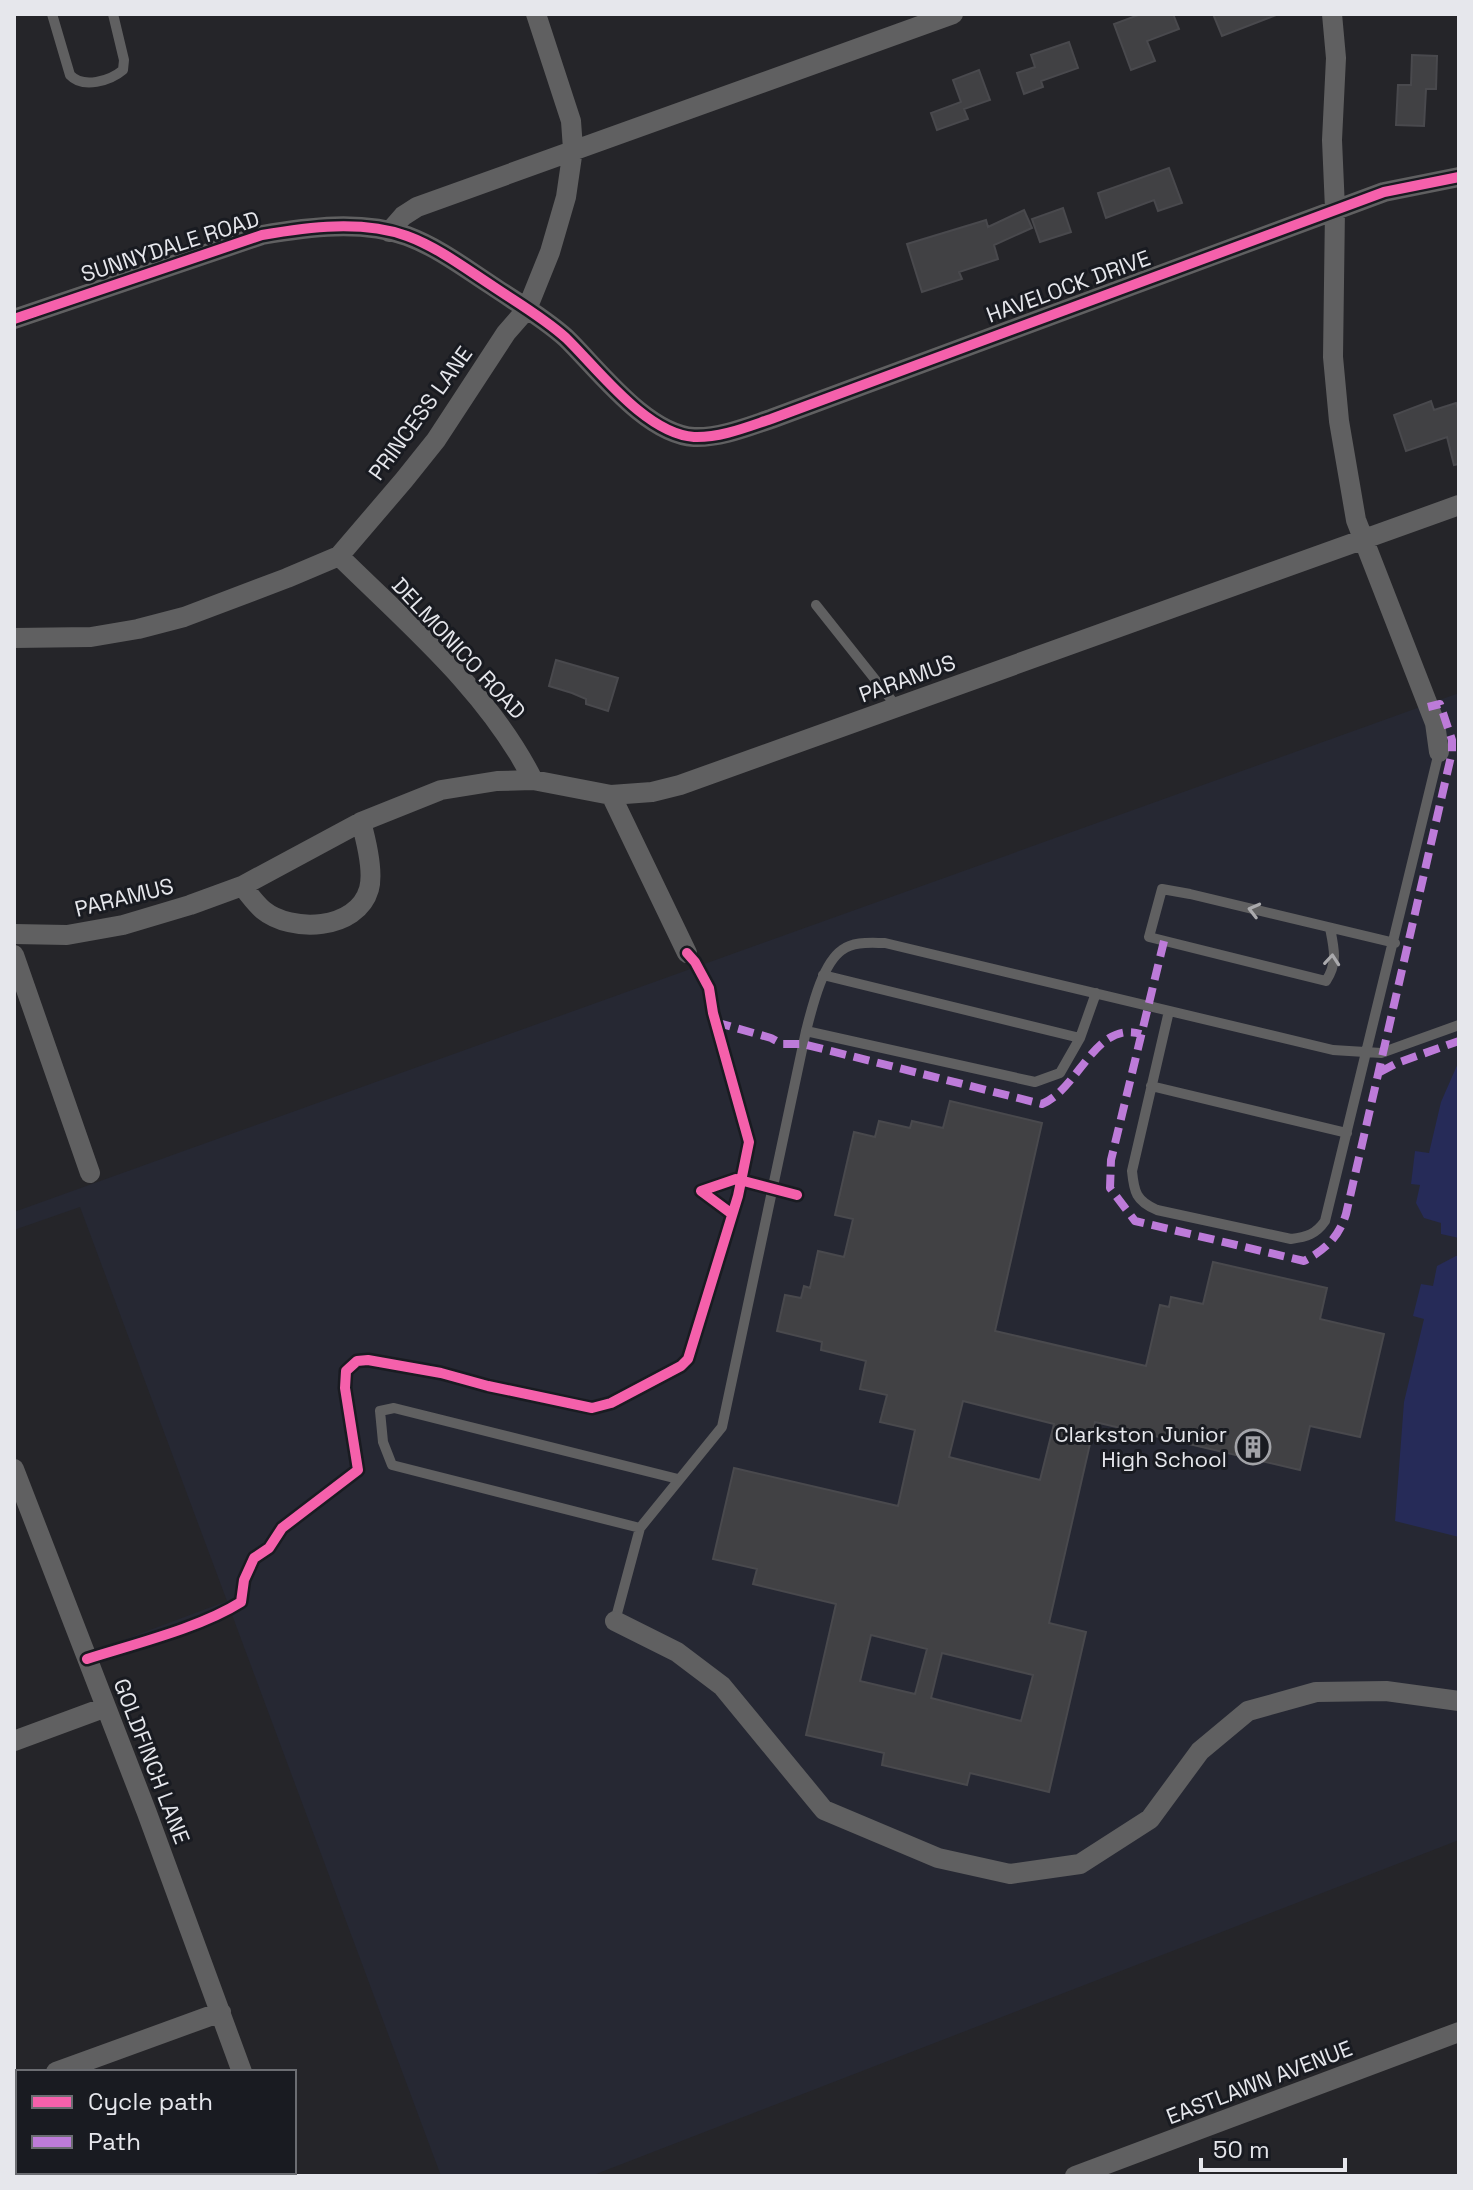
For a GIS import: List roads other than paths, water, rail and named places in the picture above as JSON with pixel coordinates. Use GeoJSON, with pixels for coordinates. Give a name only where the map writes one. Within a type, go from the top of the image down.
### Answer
{"type":"FeatureCollection","features":[{"type":"Feature","properties":{"kind":"street","name":"PRINCESS LANE"},"geometry":{"type":"LineString","coordinates":[[14,638],[91,637],[138,629],[229,601],[339,556],[428,450],[506,333],[527,309],[550,252],[566,197],[573,149],[571,121],[536,14]]}},
{"type":"Feature","properties":{"kind":"street"},"geometry":{"type":"LineString","coordinates":[[389,232],[403,216],[417,207],[953,14]]}},
{"type":"Feature","properties":{"kind":"street"},"geometry":{"type":"LineString","coordinates":[[1332,14],[1336,58],[1332,140],[1334,370],[1339,421],[1356,520],[1435,723],[1439,752]]}},
{"type":"Feature","properties":{"kind":"street","name":"HAVELOCK DRIVE"},"geometry":{"type":"LineString","coordinates":[[693,437],[728,433],[771,419],[1384,192],[1459,177]]}},
{"type":"Feature","properties":{"kind":"street","name":"SUNNYDALE ROAD"},"geometry":{"type":"LineString","coordinates":[[14,319],[262,235],[304,228],[372,228],[408,236],[450,258],[566,339],[597,373],[649,418],[669,430],[693,437]]}},
{"type":"Feature","properties":{"kind":"street","name":"PARAMUS"},"geometry":{"type":"LineString","coordinates":[[14,934],[67,935],[123,925],[242,886],[361,822],[441,790],[497,781],[533,780],[611,795],[652,792],[680,785],[1459,505]]}},
{"type":"Feature","properties":{"kind":"street","name":"DELMONICO ROAD"},"geometry":{"type":"LineString","coordinates":[[339,556],[448,665],[512,742],[533,780]]}},
{"type":"Feature","properties":{"kind":"street"},"geometry":{"type":"LineString","coordinates":[[611,795],[687,953]]}},
{"type":"Feature","properties":{"kind":"street"},"geometry":{"type":"LineString","coordinates":[[242,886],[263,910],[283,920],[308,925],[334,922],[356,910],[369,889],[369,849],[361,822]]}},
{"type":"Feature","properties":{"kind":"street"},"geometry":{"type":"LineString","coordinates":[[14,955],[90,1173]]}},
{"type":"Feature","properties":{"kind":"street","name":"GOLDFINCH LANE"},"geometry":{"type":"LineString","coordinates":[[14,1469],[241,2070]]}},
{"type":"Feature","properties":{"kind":"street"},"geometry":{"type":"LineString","coordinates":[[615,1621],[677,1652],[722,1686],[824,1810],[938,1858],[1010,1874],[1080,1864],[1150,1819],[1200,1751],[1248,1711],[1316,1692],[1386,1691],[1459,1701]]}},
{"type":"Feature","properties":{"kind":"street"},"geometry":{"type":"LineString","coordinates":[[14,1741],[106,1707]]}},
{"type":"Feature","properties":{"kind":"street"},"geometry":{"type":"LineString","coordinates":[[62,2070],[221,2012]]}},
{"type":"Feature","properties":{"kind":"street","name":"EASTLAWN AVENUE"},"geometry":{"type":"LineString","coordinates":[[1075,2176],[1459,2032]]}},
{"type":"Feature","properties":{"kind":"lane"},"geometry":{"type":"LineString","coordinates":[[52,14],[70,75],[77,82],[84,83],[108,79],[123,70],[124,60],[113,14]]}},
{"type":"Feature","properties":{"kind":"lane"},"geometry":{"type":"LineString","coordinates":[[816,605],[897,707]]}},
{"type":"Feature","properties":{"kind":"lane"},"geometry":{"type":"LineString","coordinates":[[1169,1011],[1132,1171],[1133,1189],[1143,1204],[1157,1210],[1291,1239],[1308,1237],[1319,1230],[1325,1221],[1395,943],[1439,752]]}},
{"type":"Feature","properties":{"kind":"lane"},"geometry":{"type":"LineString","coordinates":[[1330,928],[1335,957],[1333,971],[1326,981],[1149,937],[1162,889],[1395,943]]}},
{"type":"Feature","properties":{"kind":"lane"},"geometry":{"type":"LineString","coordinates":[[615,1621],[640,1528],[722,1427],[806,1031],[823,975],[841,950],[859,944],[885,943],[1333,1050],[1381,1053],[1459,1025]]}},
{"type":"Feature","properties":{"kind":"lane"},"geometry":{"type":"LineString","coordinates":[[823,975],[1080,1038]]}},
{"type":"Feature","properties":{"kind":"lane"},"geometry":{"type":"LineString","coordinates":[[806,1031],[1035,1082],[1060,1073],[1080,1038],[1096,993]]}},
{"type":"Feature","properties":{"kind":"lane"},"geometry":{"type":"LineString","coordinates":[[1151,1086],[1347,1133]]}},
{"type":"Feature","properties":{"kind":"lane"},"geometry":{"type":"LineString","coordinates":[[640,1528],[392,1465],[383,1442],[380,1411],[394,1408],[678,1479]]}},
{"type":"Feature","properties":{"kind":"place","name":"Clarkston Junior High School"},"geometry":{"type":"Point","coordinates":[1253,1447]}}]}
